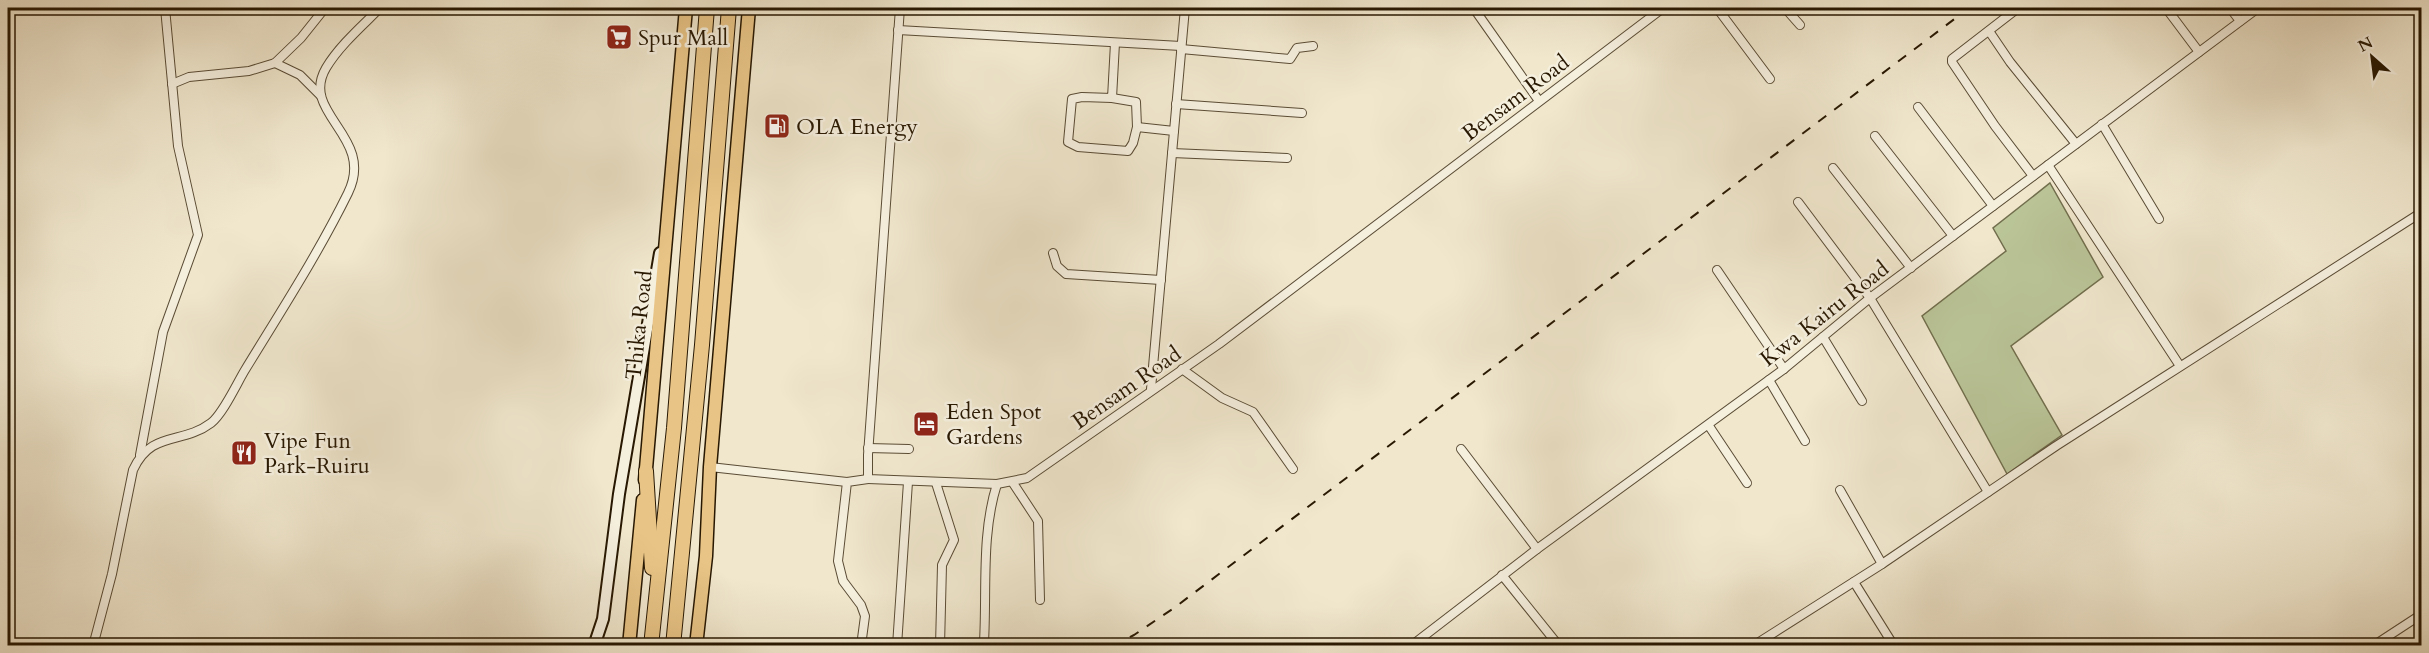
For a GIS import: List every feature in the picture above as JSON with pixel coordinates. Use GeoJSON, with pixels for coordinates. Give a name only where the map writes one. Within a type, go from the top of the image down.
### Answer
{"type":"FeatureCollection","features":[{"type":"Feature","properties":{"kind":"highway","name":"Thika Road"},"geometry":{"type":"LineString","coordinates":[[651,645],[674,428],[707,8]]}},
{"type":"Feature","properties":{"kind":"highway"},"geometry":{"type":"LineString","coordinates":[[673,645],[702,345],[729,8]]}},
{"type":"Feature","properties":{"kind":"highway"},"geometry":{"type":"LineString","coordinates":[[646,471],[654,612]]}},
{"type":"Feature","properties":{"kind":"main road","name":"Thika Road"},"geometry":{"type":"LineString","coordinates":[[629,645],[669,232],[686,8]]}},
{"type":"Feature","properties":{"kind":"main road"},"geometry":{"type":"LineString","coordinates":[[696,645],[706,556],[710,467],[750,8]]}},
{"type":"Feature","properties":{"kind":"street"},"geometry":{"type":"LineString","coordinates":[[93,645],[115,562],[133,471],[140,455],[163,332],[198,235],[178,146],[165,8]]}},
{"type":"Feature","properties":{"kind":"street"},"geometry":{"type":"LineString","coordinates":[[172,84],[189,77],[249,71],[275,63],[301,38],[325,8]]}},
{"type":"Feature","properties":{"kind":"street"},"geometry":{"type":"LineString","coordinates":[[140,455],[156,443],[211,423],[330,228],[350,189],[355,171],[354,156],[348,141],[326,111],[320,83],[326,68],[380,8]]}},
{"type":"Feature","properties":{"kind":"street"},"geometry":{"type":"LineString","coordinates":[[868,479],[868,448],[900,8]]}},
{"type":"Feature","properties":{"kind":"street"},"geometry":{"type":"LineString","coordinates":[[1151,390],[1185,8]]}},
{"type":"Feature","properties":{"kind":"street","name":"Bensam Road"},"geometry":{"type":"LineString","coordinates":[[710,467],[847,482],[868,479],[997,484],[1013,483],[1028,478],[1229,337],[1663,8]]}},
{"type":"Feature","properties":{"kind":"street"},"geometry":{"type":"LineString","coordinates":[[1717,8],[1770,79]]}},
{"type":"Feature","properties":{"kind":"street"},"geometry":{"type":"LineString","coordinates":[[1785,8],[1800,25]]}},
{"type":"Feature","properties":{"kind":"street"},"geometry":{"type":"LineString","coordinates":[[2018,8],[1952,59],[1952,62],[1995,126],[2033,176]]}},
{"type":"Feature","properties":{"kind":"street"},"geometry":{"type":"LineString","coordinates":[[2166,8],[2199,52]]}},
{"type":"Feature","properties":{"kind":"street"},"geometry":{"type":"LineString","coordinates":[[2230,8],[2240,21]]}},
{"type":"Feature","properties":{"kind":"street","name":"Kwa Kairu Road"},"geometry":{"type":"LineString","coordinates":[[1411,645],[1537,549],[1709,426],[1784,369],[1870,298],[2258,8]]}},
{"type":"Feature","properties":{"kind":"street"},"geometry":{"type":"LineString","coordinates":[[1475,10],[1539,101]]}},
{"type":"Feature","properties":{"kind":"street"},"geometry":{"type":"LineString","coordinates":[[898,30],[1181,48],[1290,59],[1297,48],[1313,46]]}},
{"type":"Feature","properties":{"kind":"street"},"geometry":{"type":"LineString","coordinates":[[1989,31],[2010,62],[2076,144]]}},
{"type":"Feature","properties":{"kind":"street"},"geometry":{"type":"LineString","coordinates":[[1112,98],[1115,44]]}},
{"type":"Feature","properties":{"kind":"street"},"geometry":{"type":"LineString","coordinates":[[275,63],[300,75],[321,96]]}},
{"type":"Feature","properties":{"kind":"street"},"geometry":{"type":"LineString","coordinates":[[1112,98],[1136,102],[1137,127],[1134,144],[1128,151],[1071,145],[1068,131],[1072,99],[1112,98]]}},
{"type":"Feature","properties":{"kind":"street"},"geometry":{"type":"LineString","coordinates":[[1176,104],[1302,113]]}},
{"type":"Feature","properties":{"kind":"street"},"geometry":{"type":"LineString","coordinates":[[1918,107],[1993,206]]}},
{"type":"Feature","properties":{"kind":"street"},"geometry":{"type":"LineString","coordinates":[[2102,124],[2159,219]]}},
{"type":"Feature","properties":{"kind":"street"},"geometry":{"type":"LineString","coordinates":[[1137,127],[1174,131]]}},
{"type":"Feature","properties":{"kind":"street"},"geometry":{"type":"LineString","coordinates":[[1875,136],[1953,236]]}},
{"type":"Feature","properties":{"kind":"street"},"geometry":{"type":"LineString","coordinates":[[1172,153],[1287,158]]}},
{"type":"Feature","properties":{"kind":"street"},"geometry":{"type":"LineString","coordinates":[[2048,165],[2180,366]]}},
{"type":"Feature","properties":{"kind":"street"},"geometry":{"type":"LineString","coordinates":[[1833,168],[1911,268]]}},
{"type":"Feature","properties":{"kind":"street"},"geometry":{"type":"LineString","coordinates":[[1798,202],[1870,298],[1988,492]]}},
{"type":"Feature","properties":{"kind":"street"},"geometry":{"type":"LineString","coordinates":[[1753,645],[1882,564],[2180,366],[2421,212]]}},
{"type":"Feature","properties":{"kind":"street"},"geometry":{"type":"LineString","coordinates":[[594,645],[603,619],[619,494],[652,296],[661,252],[669,232]]}},
{"type":"Feature","properties":{"kind":"street"},"geometry":{"type":"LineString","coordinates":[[1053,253],[1057,266],[1065,274],[1161,280]]}},
{"type":"Feature","properties":{"kind":"street"},"geometry":{"type":"LineString","coordinates":[[1717,270],[1784,369]]}},
{"type":"Feature","properties":{"kind":"street"},"geometry":{"type":"LineString","coordinates":[[1823,337],[1863,401]]}},
{"type":"Feature","properties":{"kind":"street"},"geometry":{"type":"LineString","coordinates":[[1182,369],[1222,398],[1252,412],[1293,469]]}},
{"type":"Feature","properties":{"kind":"street"},"geometry":{"type":"LineString","coordinates":[[1769,380],[1805,441]]}},
{"type":"Feature","properties":{"kind":"street"},"geometry":{"type":"LineString","coordinates":[[1709,426],[1747,483]]}},
{"type":"Feature","properties":{"kind":"street"},"geometry":{"type":"LineString","coordinates":[[868,448],[909,449]]}},
{"type":"Feature","properties":{"kind":"street"},"geometry":{"type":"LineString","coordinates":[[1461,449],[1537,549]]}},
{"type":"Feature","properties":{"kind":"street"},"geometry":{"type":"LineString","coordinates":[[847,482],[838,561],[843,581],[861,605],[865,616],[861,645]]}},
{"type":"Feature","properties":{"kind":"street"},"geometry":{"type":"LineString","coordinates":[[897,645],[908,482]]}},
{"type":"Feature","properties":{"kind":"street"},"geometry":{"type":"LineString","coordinates":[[936,483],[954,540],[942,565],[940,645]]}},
{"type":"Feature","properties":{"kind":"street"},"geometry":{"type":"LineString","coordinates":[[1013,483],[1038,521],[1040,600]]}},
{"type":"Feature","properties":{"kind":"street"},"geometry":{"type":"LineString","coordinates":[[981,645],[984,642],[987,594],[987,536],[997,484]]}},
{"type":"Feature","properties":{"kind":"street"},"geometry":{"type":"LineString","coordinates":[[1840,490],[1882,564]]}},
{"type":"Feature","properties":{"kind":"street"},"geometry":{"type":"LineString","coordinates":[[1503,575],[1559,645]]}},
{"type":"Feature","properties":{"kind":"street"},"geometry":{"type":"LineString","coordinates":[[1854,582],[1894,645]]}},
{"type":"Feature","properties":{"kind":"street"},"geometry":{"type":"LineString","coordinates":[[2373,645],[2421,614]]}},
{"type":"Feature","properties":{"kind":"green space"},"geometry":{"type":"Polygon","coordinates":[[[2050,183],[2103,277],[2011,346],[2062,435],[2007,474],[1922,316],[2006,251],[1993,228],[2050,183]]]}},
{"type":"Feature","properties":{"kind":"railway"},"geometry":{"type":"LineString","coordinates":[[1112,646],[1134,635],[1174,608],[1969,8]]}},
{"type":"Feature","properties":{"kind":"place","name":"Spur Mall"},"geometry":{"type":"Point","coordinates":[619,37]}},
{"type":"Feature","properties":{"kind":"place","name":"OLA Energy"},"geometry":{"type":"Point","coordinates":[777,126]}},
{"type":"Feature","properties":{"kind":"place","name":"Eden Spot Gardens"},"geometry":{"type":"Point","coordinates":[926,424]}},
{"type":"Feature","properties":{"kind":"place","name":"Vipe Fun Park-Ruiru"},"geometry":{"type":"Point","coordinates":[244,453]}}]}
